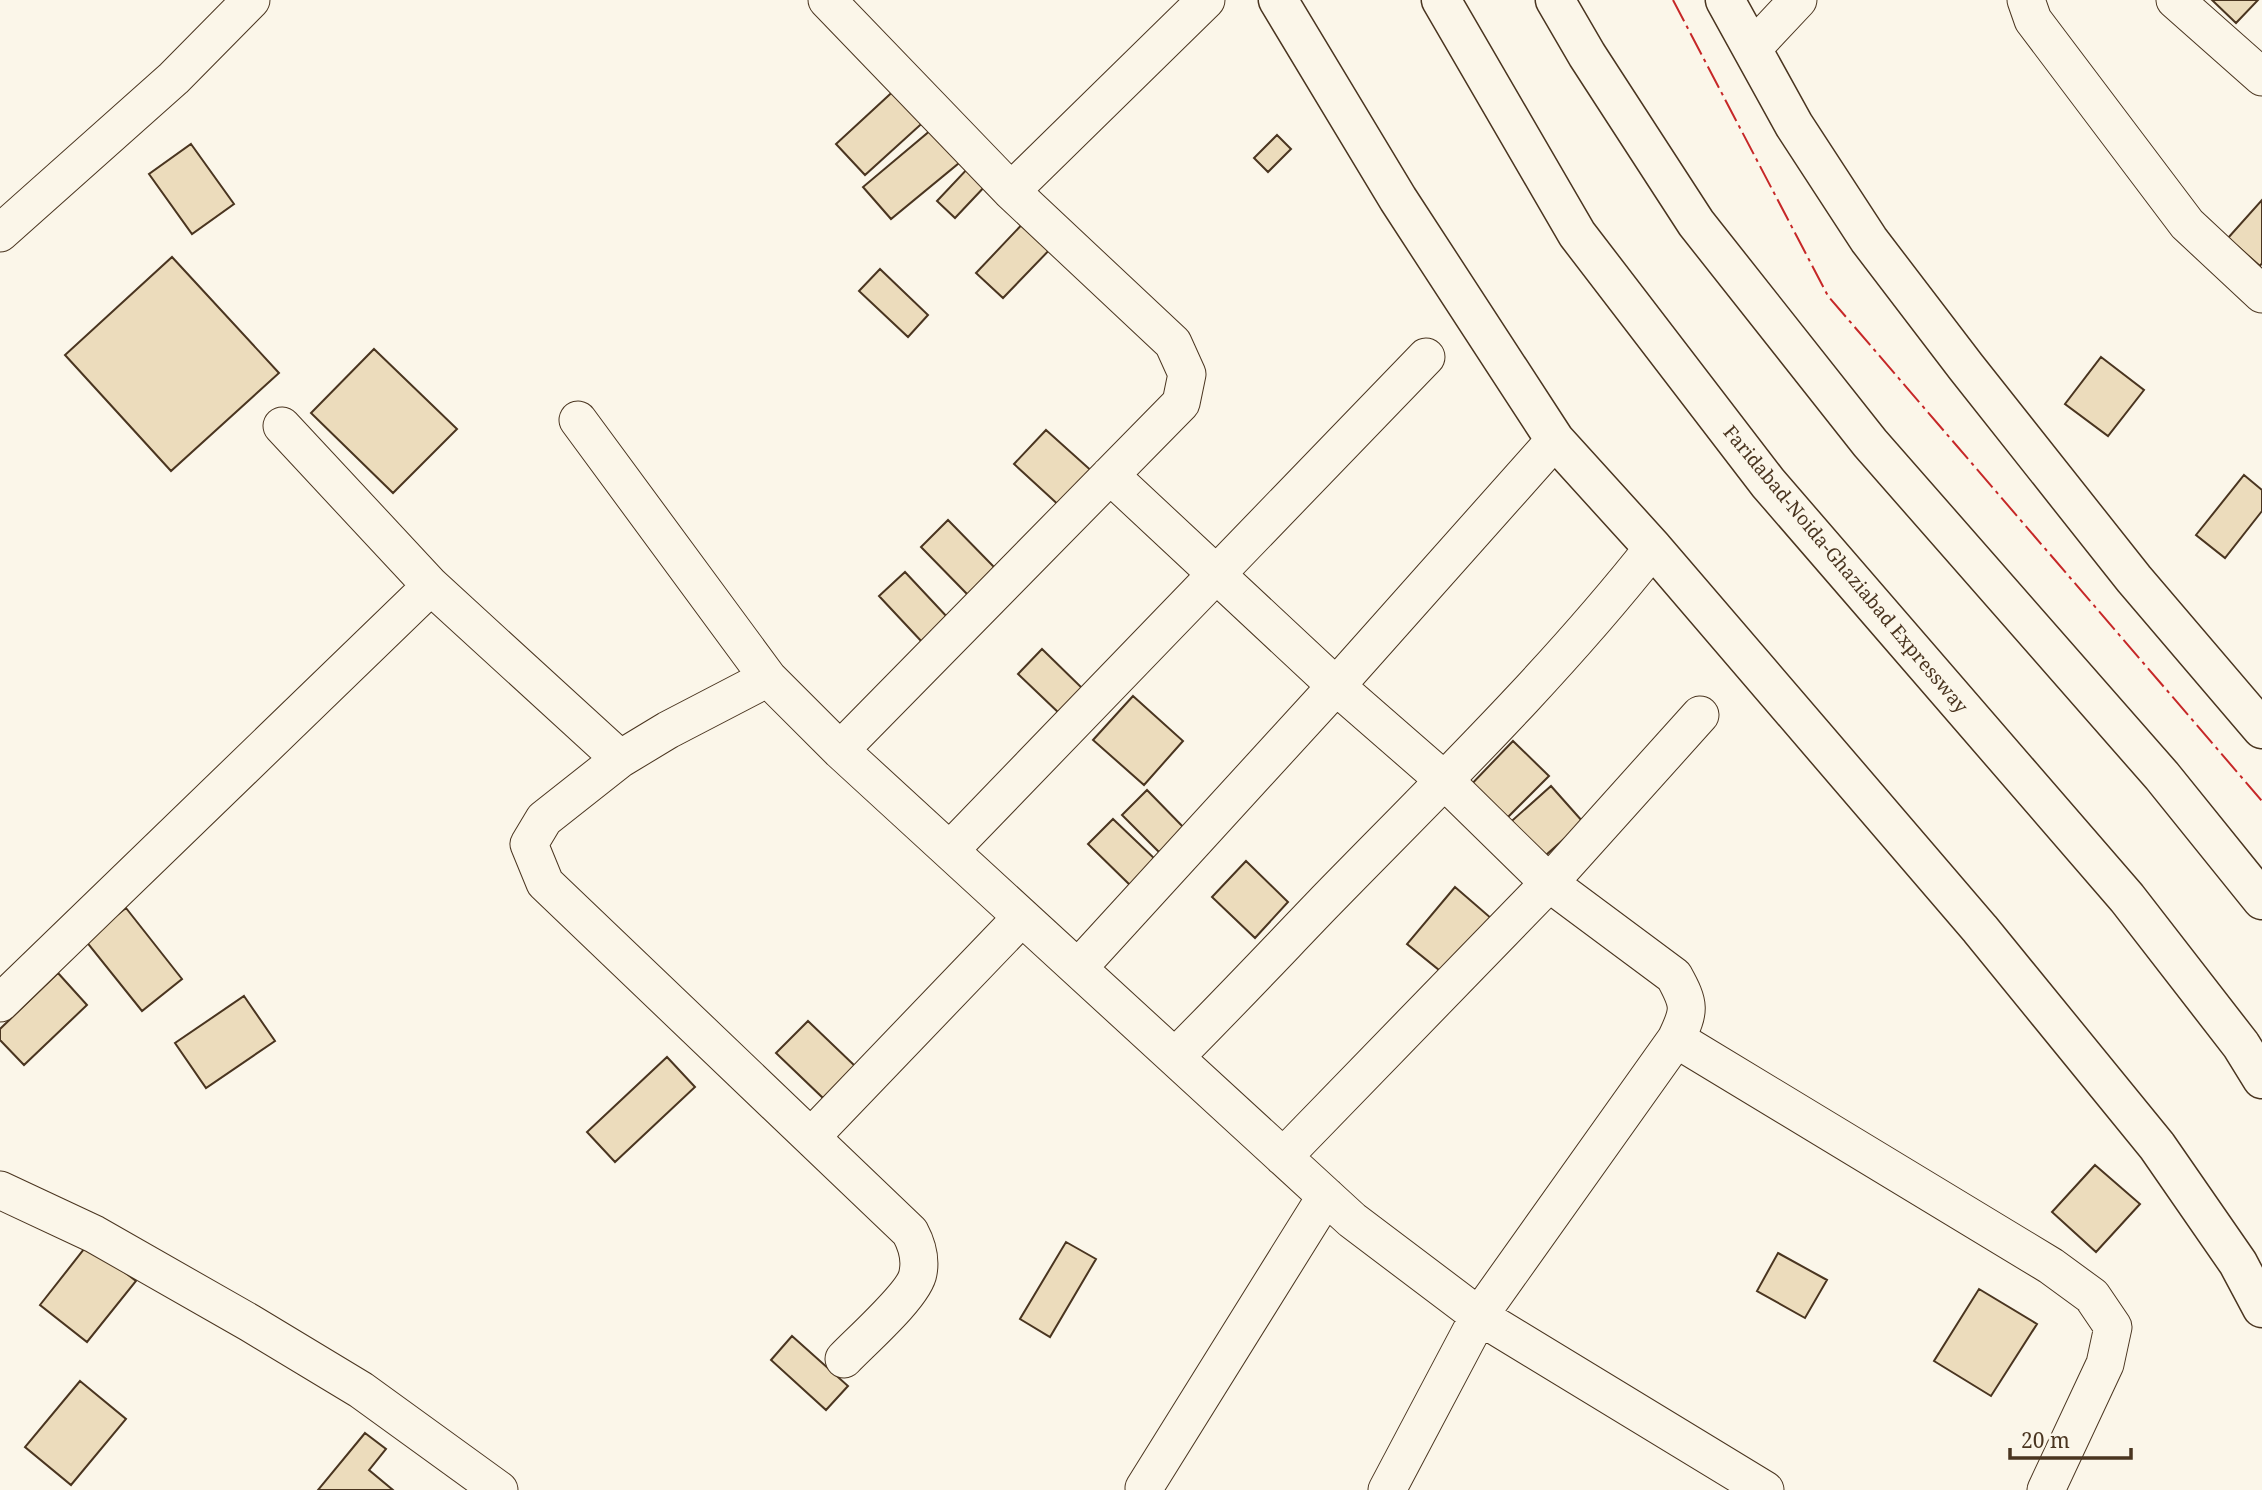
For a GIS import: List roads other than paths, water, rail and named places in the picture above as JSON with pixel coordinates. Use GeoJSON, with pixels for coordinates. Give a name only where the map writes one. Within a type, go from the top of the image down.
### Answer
{"type":"FeatureCollection","features":[{"type":"Feature","properties":{"kind":"street"},"geometry":{"type":"LineString","coordinates":[[0,233],[173,78],[251,0]]}},
{"type":"Feature","properties":{"kind":"street"},"geometry":{"type":"LineString","coordinates":[[827,0],[1011,191],[1173,343],[1187,374],[1181,403],[840,750]]}},
{"type":"Feature","properties":{"kind":"street"},"geometry":{"type":"LineString","coordinates":[[1011,191],[1206,0]]}},
{"type":"Feature","properties":{"kind":"street"},"geometry":{"type":"LineString","coordinates":[[1278,0],[1398,199],[1555,440],[1653,548],[1980,929],[2157,1146],[2238,1263],[2262,1308]]}},
{"type":"Feature","properties":{"kind":"street","name":"Faridabad-Noida-Ghaziabad Expressway"},"geometry":{"type":"LineString","coordinates":[[1441,0],[1577,234],[1768,483],[2127,898],[2241,1045],[2262,1079]]}},
{"type":"Feature","properties":{"kind":"street"},"geometry":{"type":"LineString","coordinates":[[1555,0],[1587,55],[1704,234],[1870,443],[2162,776],[2262,900]]}},
{"type":"Feature","properties":{"kind":"street"},"geometry":{"type":"LineString","coordinates":[[1725,0],[1794,125],[1869,240],[1966,368],[2134,579],[2262,729]]}},
{"type":"Feature","properties":{"kind":"street"},"geometry":{"type":"LineString","coordinates":[[1752,49],[1798,0]]}},
{"type":"Feature","properties":{"kind":"street"},"geometry":{"type":"LineString","coordinates":[[2026,0],[2033,20],[2187,224],[2262,294]]}},
{"type":"Feature","properties":{"kind":"street"},"geometry":{"type":"LineString","coordinates":[[2175,0],[2262,77]]}},
{"type":"Feature","properties":{"kind":"street"},"geometry":{"type":"LineString","coordinates":[[950,850],[1426,357]]}},
{"type":"Feature","properties":{"kind":"street"},"geometry":{"type":"LineString","coordinates":[[578,420],[768,678],[840,750],[1352,1220],[1479,1316],[1765,1490]]}},
{"type":"Feature","properties":{"kind":"street"},"geometry":{"type":"LineString","coordinates":[[282,426],[431,586],[620,759]]}},
{"type":"Feature","properties":{"kind":"street"},"geometry":{"type":"LineString","coordinates":[[1078,968],[1336,686],[1555,440]]}},
{"type":"Feature","properties":{"kind":"street"},"geometry":{"type":"LineString","coordinates":[[1110,475],[1336,686],[1445,781],[1549,883],[1674,976],[1685,996],[1687,1017],[1676,1039],[1479,1316],[1387,1490]]}},
{"type":"Feature","properties":{"kind":"street"},"geometry":{"type":"LineString","coordinates":[[1175,1058],[1445,781],[1610,603],[1653,548]]}},
{"type":"Feature","properties":{"kind":"street"},"geometry":{"type":"LineString","coordinates":[[0,1003],[431,586]]}},
{"type":"Feature","properties":{"kind":"street"},"geometry":{"type":"LineString","coordinates":[[768,678],[668,730],[620,759],[544,819],[529,844],[545,883],[910,1232],[918,1246],[918,1275],[911,1289],[844,1359]]}},
{"type":"Feature","properties":{"kind":"street"},"geometry":{"type":"LineString","coordinates":[[1283,1157],[1549,883],[1700,715]]}},
{"type":"Feature","properties":{"kind":"street"},"geometry":{"type":"LineString","coordinates":[[811,1137],[1022,917]]}},
{"type":"Feature","properties":{"kind":"street"},"geometry":{"type":"LineString","coordinates":[[1676,1039],[2051,1266],[2092,1296],[2113,1327],[2105,1364],[2046,1490]]}},
{"type":"Feature","properties":{"kind":"street"},"geometry":{"type":"LineString","coordinates":[[0,1190],[94,1234],[250,1323],[361,1390],[499,1490]]}},
{"type":"Feature","properties":{"kind":"street"},"geometry":{"type":"LineString","coordinates":[[1144,1488],[1326,1196]]}}]}
